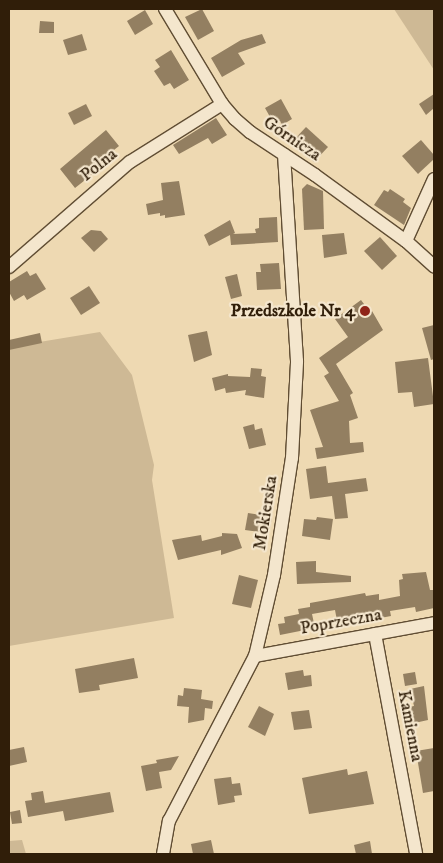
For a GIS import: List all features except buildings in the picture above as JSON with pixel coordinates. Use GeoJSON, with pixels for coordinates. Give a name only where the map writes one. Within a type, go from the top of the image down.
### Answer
{"type":"FeatureCollection","features":[{"type":"Feature","properties":{"kind":"street","name":"Górnicza"},"geometry":{"type":"LineString","coordinates":[[165,9],[222,104],[250,132],[406,241],[434,266]]}},
{"type":"Feature","properties":{"kind":"street","name":"Polna"},"geometry":{"type":"LineString","coordinates":[[9,266],[130,162],[222,104]]}},
{"type":"Feature","properties":{"kind":"street","name":"Mokierska"},"geometry":{"type":"LineString","coordinates":[[163,854],[169,821],[255,656],[274,576],[292,458],[297,361],[284,154]]}},
{"type":"Feature","properties":{"kind":"street"},"geometry":{"type":"LineString","coordinates":[[406,241],[434,179]]}},
{"type":"Feature","properties":{"kind":"street","name":"Poprzeczna"},"geometry":{"type":"LineString","coordinates":[[255,656],[434,623]]}},
{"type":"Feature","properties":{"kind":"street","name":"Kamienna"},"geometry":{"type":"LineString","coordinates":[[375,634],[416,854]]}},
{"type":"Feature","properties":{"kind":"shaded area"},"geometry":{"type":"Polygon","coordinates":[[[394,9],[434,9],[434,70],[394,9]]]}},
{"type":"Feature","properties":{"kind":"shaded area"},"geometry":{"type":"Polygon","coordinates":[[[100,332],[132,375],[154,465],[152,480],[174,618],[9,646],[9,347],[100,332]]]}},
{"type":"Feature","properties":{"kind":"shaded area"},"geometry":{"type":"Polygon","coordinates":[[[22,840],[26,854],[9,854],[9,841],[22,840]]]}},
{"type":"Feature","properties":{"kind":"place","name":"Przedszkole Nr 4"},"geometry":{"type":"Point","coordinates":[365,311]}}]}
